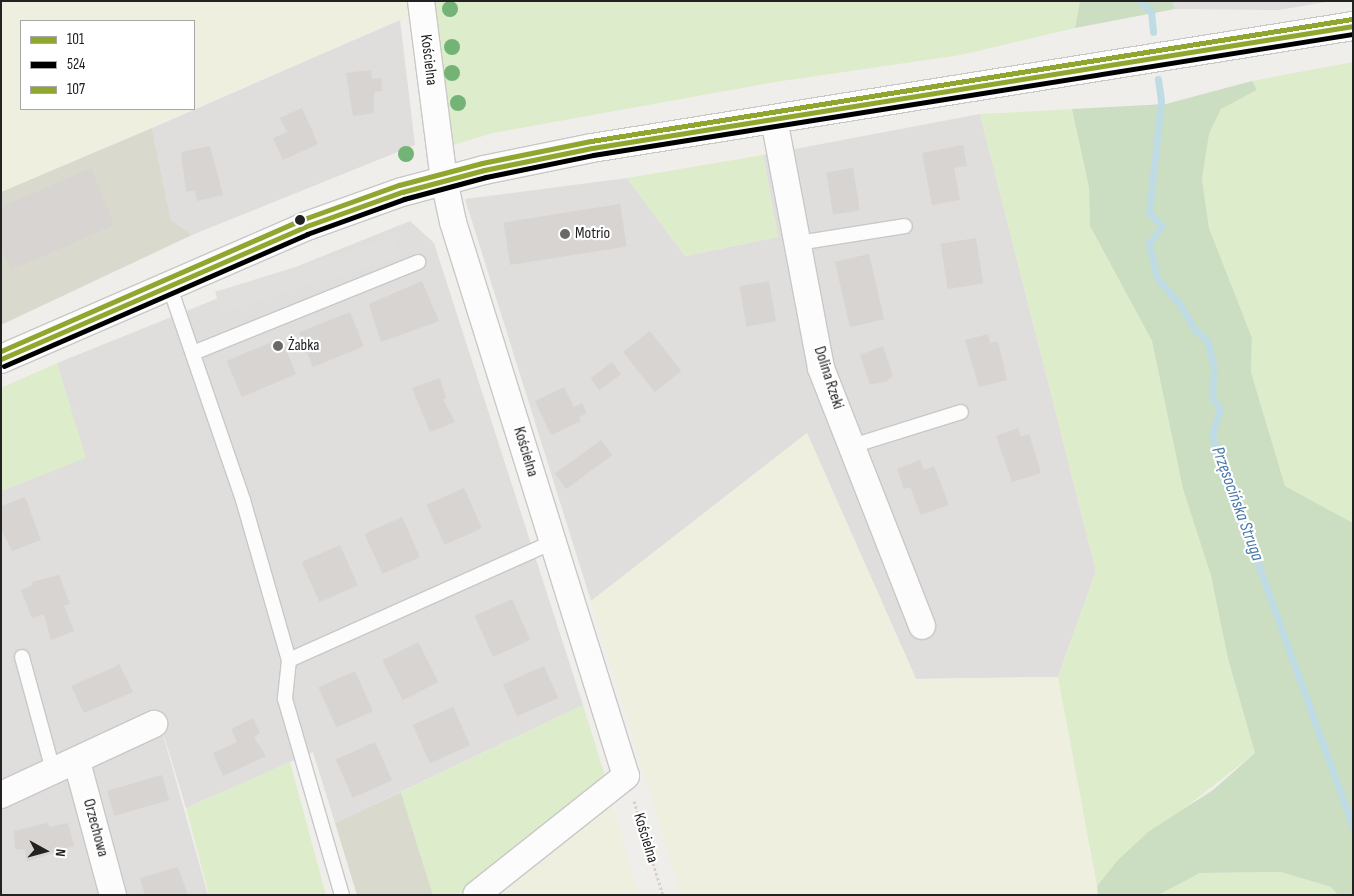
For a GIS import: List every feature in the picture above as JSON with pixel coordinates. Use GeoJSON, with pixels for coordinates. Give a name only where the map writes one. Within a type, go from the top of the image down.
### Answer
{"type":"FeatureCollection","features":[{"type":"Feature","properties":{"kind":"street","name":"Kościelna"},"geometry":{"type":"LineString","coordinates":[[421,1],[444,180],[456,230],[626,776]]}},
{"type":"Feature","properties":{"kind":"street"},"geometry":{"type":"LineString","coordinates":[[1,359],[304,227],[444,180],[561,153],[1353,26]]}},
{"type":"Feature","properties":{"kind":"street","name":"Dolina Rzeki"},"geometry":{"type":"LineString","coordinates":[[774,119],[821,368],[922,626]]}},
{"type":"Feature","properties":{"kind":"street"},"geometry":{"type":"LineString","coordinates":[[1,795],[54,774],[154,724]]}},
{"type":"Feature","properties":{"kind":"street","name":"Orzechowa"},"geometry":{"type":"LineString","coordinates":[[77,762],[113,895]]}},
{"type":"Feature","properties":{"kind":"street"},"geometry":{"type":"LineString","coordinates":[[476,895],[626,776]]}},
{"type":"Feature","properties":{"kind":"lane"},"geometry":{"type":"LineString","coordinates":[[798,244],[905,226]]}},
{"type":"Feature","properties":{"kind":"lane"},"geometry":{"type":"LineString","coordinates":[[193,353],[418,262]]}},
{"type":"Feature","properties":{"kind":"lane"},"geometry":{"type":"LineString","coordinates":[[169,285],[243,500],[289,660],[285,699],[342,895]]}},
{"type":"Feature","properties":{"kind":"lane"},"geometry":{"type":"LineString","coordinates":[[852,446],[961,412]]}},
{"type":"Feature","properties":{"kind":"lane"},"geometry":{"type":"LineString","coordinates":[[289,660],[553,542]]}},
{"type":"Feature","properties":{"kind":"lane"},"geometry":{"type":"LineString","coordinates":[[22,657],[54,774]]}},
{"type":"Feature","properties":{"kind":"path","name":"Kościelna"},"geometry":{"type":"LineString","coordinates":[[626,776],[663,895]]}},
{"type":"Feature","properties":{"kind":"shaded area"},"geometry":{"type":"Polygon","coordinates":[[[1172,1],[1332,1],[1279,10],[1175,9],[1172,1]]]}},
{"type":"Feature","properties":{"kind":"shaded area"},"geometry":{"type":"Polygon","coordinates":[[[400,20],[415,145],[192,235],[171,220],[152,128],[400,20]]]}},
{"type":"Feature","properties":{"kind":"shaded area"},"geometry":{"type":"Polygon","coordinates":[[[980,114],[1096,571],[1058,677],[916,679],[807,433],[591,601],[465,199],[627,178],[685,256],[778,237],[763,155],[980,114]]]}},
{"type":"Feature","properties":{"kind":"shaded area"},"geometry":{"type":"Polygon","coordinates":[[[152,128],[171,220],[192,235],[1,325],[1,192],[152,128]]]}},
{"type":"Feature","properties":{"kind":"shaded area"},"geometry":{"type":"Polygon","coordinates":[[[410,221],[434,243],[583,705],[335,823],[313,752],[186,808],[157,713],[208,895],[1,895],[1,491],[84,458],[57,363],[410,221]]]}},
{"type":"Feature","properties":{"kind":"shaded area"},"geometry":{"type":"Polygon","coordinates":[[[394,237],[400,257],[221,312],[215,292],[394,237]]]}},
{"type":"Feature","properties":{"kind":"shaded area"},"geometry":{"type":"Polygon","coordinates":[[[401,792],[433,895],[357,895],[335,823],[401,792]]]}},
{"type":"Feature","properties":{"kind":"green space"},"geometry":{"type":"Polygon","coordinates":[[[1,1],[413,1],[415,13],[195,109],[195,20],[20,20],[20,110],[191,110],[1,192],[1,1]]]}},
{"type":"Feature","properties":{"kind":"green space"},"geometry":{"type":"Polygon","coordinates":[[[430,1],[1080,1],[1075,28],[961,55],[775,82],[493,133],[453,145],[430,1]]]}},
{"type":"Feature","properties":{"kind":"green space"},"geometry":{"type":"Polygon","coordinates":[[[1080,1],[1172,1],[1175,9],[1075,28],[1080,1]]]}},
{"type":"Feature","properties":{"kind":"green space"},"geometry":{"type":"Polygon","coordinates":[[[1353,62],[1353,523],[1285,486],[1251,372],[1252,338],[1209,228],[1202,179],[1209,134],[1221,109],[1257,90],[1252,81],[1353,62]]]}},
{"type":"Feature","properties":{"kind":"green space"},"geometry":{"type":"Polygon","coordinates":[[[1252,81],[1257,90],[1221,109],[1209,134],[1202,179],[1209,228],[1252,338],[1251,372],[1285,486],[1353,523],[1353,895],[1338,895],[1331,887],[1281,872],[1200,873],[1158,895],[1098,895],[1097,886],[1117,861],[1148,832],[1213,790],[1255,753],[1228,659],[1211,576],[1183,489],[1152,341],[1090,226],[1089,188],[1072,109],[1166,104],[1252,81]]]}},
{"type":"Feature","properties":{"kind":"green space"},"geometry":{"type":"Polygon","coordinates":[[[1072,109],[1089,188],[1090,226],[1152,341],[1183,489],[1211,576],[1228,659],[1255,753],[1117,861],[1097,886],[1058,677],[1096,571],[980,114],[1072,109]]]}},
{"type":"Feature","properties":{"kind":"green space"},"geometry":{"type":"Polygon","coordinates":[[[763,155],[778,237],[685,256],[627,178],[763,155]]]}},
{"type":"Feature","properties":{"kind":"green space"},"geometry":{"type":"Polygon","coordinates":[[[57,363],[86,458],[1,491],[1,388],[57,363]]]}},
{"type":"Feature","properties":{"kind":"green space"},"geometry":{"type":"Polygon","coordinates":[[[807,433],[916,679],[1058,677],[1098,895],[681,895],[591,601],[807,433]]]}},
{"type":"Feature","properties":{"kind":"green space"},"geometry":{"type":"Polygon","coordinates":[[[583,705],[607,782],[457,895],[433,895],[401,792],[583,705]]]}},
{"type":"Feature","properties":{"kind":"green space"},"geometry":{"type":"Polygon","coordinates":[[[290,762],[326,895],[209,895],[186,808],[290,762]]]}},
{"type":"Feature","properties":{"kind":"green space"},"geometry":{"type":"Polygon","coordinates":[[[610,798],[639,895],[492,895],[610,798]]]}},
{"type":"Feature","properties":{"kind":"green space"},"geometry":{"type":"Polygon","coordinates":[[[1281,872],[1331,887],[1338,895],[1158,895],[1200,873],[1281,872]]]}},
{"type":"Feature","properties":{"kind":"building"},"geometry":{"type":"Polygon","coordinates":[[[371,70],[372,79],[381,78],[382,91],[374,92],[374,113],[353,116],[346,73],[371,70]]]}},
{"type":"Feature","properties":{"kind":"building"},"geometry":{"type":"Polygon","coordinates":[[[302,108],[318,144],[283,160],[273,138],[287,132],[280,118],[302,108]]]}},
{"type":"Feature","properties":{"kind":"building"},"geometry":{"type":"Polygon","coordinates":[[[963,145],[967,166],[954,168],[960,200],[932,205],[922,153],[963,145]]]}},
{"type":"Feature","properties":{"kind":"building"},"geometry":{"type":"Polygon","coordinates":[[[210,146],[223,195],[197,201],[195,190],[186,192],[181,152],[210,146]]]}},
{"type":"Feature","properties":{"kind":"building"},"geometry":{"type":"Polygon","coordinates":[[[91,168],[114,225],[11,270],[1,248],[1,207],[91,168]]]}},
{"type":"Feature","properties":{"kind":"building"},"geometry":{"type":"Polygon","coordinates":[[[853,168],[860,210],[833,215],[826,172],[853,168]]]}},
{"type":"Feature","properties":{"kind":"building","name":"Motrio"},"geometry":{"type":"Polygon","coordinates":[[[620,204],[627,246],[510,265],[503,222],[620,204]]]}},
{"type":"Feature","properties":{"kind":"building"},"geometry":{"type":"Polygon","coordinates":[[[976,238],[983,283],[948,289],[940,244],[976,238]]]}},
{"type":"Feature","properties":{"kind":"building"},"geometry":{"type":"Polygon","coordinates":[[[869,254],[884,319],[850,327],[835,262],[869,254]]]}},
{"type":"Feature","properties":{"kind":"building"},"geometry":{"type":"Polygon","coordinates":[[[422,281],[439,321],[381,342],[369,304],[422,281]]]}},
{"type":"Feature","properties":{"kind":"building"},"geometry":{"type":"Polygon","coordinates":[[[769,281],[776,321],[747,327],[739,286],[769,281]]]}},
{"type":"Feature","properties":{"kind":"building"},"geometry":{"type":"Polygon","coordinates":[[[350,312],[364,346],[313,367],[299,333],[350,312]]]}},
{"type":"Feature","properties":{"kind":"building"},"geometry":{"type":"Polygon","coordinates":[[[650,331],[681,371],[655,392],[623,352],[650,331]]]}},
{"type":"Feature","properties":{"kind":"building"},"geometry":{"type":"Polygon","coordinates":[[[988,334],[990,343],[998,341],[1007,380],[979,387],[965,340],[988,334]]]}},
{"type":"Feature","properties":{"kind":"building"},"geometry":{"type":"Polygon","coordinates":[[[281,338],[296,374],[242,397],[227,361],[281,338]]]}},
{"type":"Feature","properties":{"kind":"building"},"geometry":{"type":"Polygon","coordinates":[[[883,346],[893,376],[886,382],[870,384],[860,355],[883,346]]]}},
{"type":"Feature","properties":{"kind":"building"},"geometry":{"type":"Polygon","coordinates":[[[612,362],[621,374],[599,390],[590,378],[612,362]]]}},
{"type":"Feature","properties":{"kind":"building"},"geometry":{"type":"Polygon","coordinates":[[[440,378],[446,398],[443,399],[455,422],[430,432],[412,388],[440,378]]]}},
{"type":"Feature","properties":{"kind":"building"},"geometry":{"type":"Polygon","coordinates":[[[564,387],[574,407],[582,403],[587,413],[579,417],[581,421],[551,435],[535,401],[564,387]]]}},
{"type":"Feature","properties":{"kind":"building"},"geometry":{"type":"Polygon","coordinates":[[[1018,428],[1021,437],[1029,434],[1041,473],[1012,482],[996,436],[1018,428]]]}},
{"type":"Feature","properties":{"kind":"building"},"geometry":{"type":"Polygon","coordinates":[[[601,440],[612,455],[566,489],[555,474],[601,440]]]}},
{"type":"Feature","properties":{"kind":"building"},"geometry":{"type":"Polygon","coordinates":[[[920,460],[924,470],[934,466],[949,505],[921,515],[910,487],[904,489],[897,469],[920,460]]]}},
{"type":"Feature","properties":{"kind":"building"},"geometry":{"type":"Polygon","coordinates":[[[464,488],[482,528],[444,545],[427,505],[464,488]]]}},
{"type":"Feature","properties":{"kind":"building"},"geometry":{"type":"Polygon","coordinates":[[[25,497],[41,540],[12,551],[2,531],[1,506],[25,497]]]}},
{"type":"Feature","properties":{"kind":"building"},"geometry":{"type":"Polygon","coordinates":[[[402,517],[420,557],[382,574],[365,534],[402,517]]]}},
{"type":"Feature","properties":{"kind":"building"},"geometry":{"type":"Polygon","coordinates":[[[340,545],[358,585],[320,602],[302,562],[340,545]]]}},
{"type":"Feature","properties":{"kind":"building"},"geometry":{"type":"Polygon","coordinates":[[[59,575],[70,604],[64,606],[74,631],[51,640],[44,614],[32,618],[21,590],[33,585],[32,582],[59,575]]]}},
{"type":"Feature","properties":{"kind":"building"},"geometry":{"type":"Polygon","coordinates":[[[512,599],[530,640],[493,657],[475,616],[512,599]]]}},
{"type":"Feature","properties":{"kind":"building"},"geometry":{"type":"Polygon","coordinates":[[[418,642],[438,682],[403,700],[382,660],[418,642]]]}},
{"type":"Feature","properties":{"kind":"building"},"geometry":{"type":"Polygon","coordinates":[[[118,662],[133,692],[84,713],[71,686],[117,666],[118,662]]]}},
{"type":"Feature","properties":{"kind":"building"},"geometry":{"type":"Polygon","coordinates":[[[544,666],[558,698],[517,716],[503,684],[544,666]]]}},
{"type":"Feature","properties":{"kind":"building"},"geometry":{"type":"Polygon","coordinates":[[[355,671],[373,711],[336,727],[318,687],[355,671]]]}},
{"type":"Feature","properties":{"kind":"building"},"geometry":{"type":"Polygon","coordinates":[[[453,707],[470,745],[430,763],[413,725],[453,707]]]}},
{"type":"Feature","properties":{"kind":"building"},"geometry":{"type":"Polygon","coordinates":[[[253,718],[260,733],[254,737],[266,756],[223,776],[213,753],[237,742],[231,729],[253,718]]]}},
{"type":"Feature","properties":{"kind":"building"},"geometry":{"type":"Polygon","coordinates":[[[375,742],[392,780],[353,798],[336,759],[375,742]]]}},
{"type":"Feature","properties":{"kind":"building"},"geometry":{"type":"Polygon","coordinates":[[[162,775],[169,800],[114,816],[107,791],[162,775]]]}},
{"type":"Feature","properties":{"kind":"building"},"geometry":{"type":"Polygon","coordinates":[[[48,823],[49,827],[68,823],[74,846],[27,862],[25,850],[15,849],[14,831],[48,823]]]}},
{"type":"Feature","properties":{"kind":"building"},"geometry":{"type":"Polygon","coordinates":[[[178,867],[188,895],[145,895],[140,878],[178,867]]]}},
{"type":"Feature","properties":{"kind":"waterway","name":"Przęsocińska Struga"},"geometry":{"type":"LineString","coordinates":[[1140,1],[1151,12],[1153,32]]}},
{"type":"Feature","properties":{"kind":"waterway","name":"Przęsocińska Struga"},"geometry":{"type":"LineString","coordinates":[[1158,79],[1161,101],[1149,213],[1162,226],[1149,243],[1157,278],[1180,304],[1195,330],[1207,340],[1214,368],[1212,397],[1220,409],[1212,436],[1353,828]]}},
{"type":"Feature","properties":{"kind":"transit line","name":"107"},"geometry":{"type":"LineString","coordinates":[[1,351],[301,220],[399,185],[482,163],[591,141],[1352,19]]}},
{"type":"Feature","properties":{"kind":"transit line","name":"101"},"geometry":{"type":"LineString","coordinates":[[1,359],[304,227],[402,192],[484,170],[592,148],[1353,26]]}},
{"type":"Feature","properties":{"kind":"transit line","name":"524"},"geometry":{"type":"LineString","coordinates":[[4,366],[307,234],[404,199],[486,177],[593,155],[1353,34]]}},
{"type":"Feature","properties":{"kind":"place","name":"Motrio"},"geometry":{"type":"Point","coordinates":[565,234]}},
{"type":"Feature","properties":{"kind":"place","name":"Żabka"},"geometry":{"type":"Point","coordinates":[278,346]}}]}
